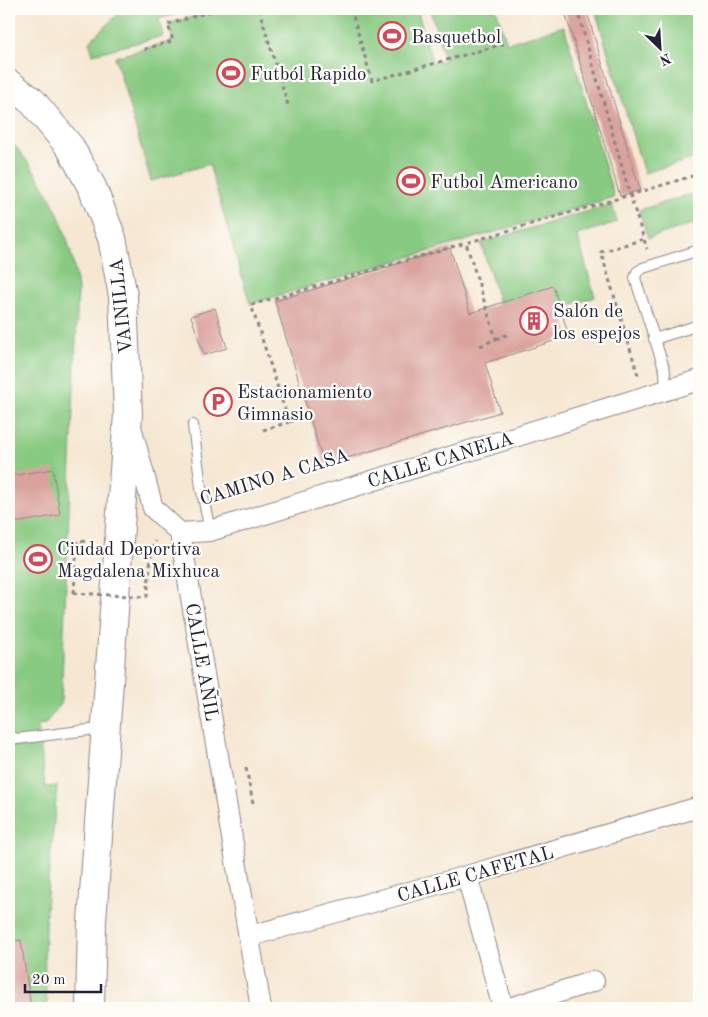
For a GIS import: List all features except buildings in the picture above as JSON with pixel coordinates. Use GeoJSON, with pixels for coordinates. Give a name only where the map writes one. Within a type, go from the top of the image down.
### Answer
{"type":"FeatureCollection","features":[{"type":"Feature","properties":{"kind":"main road","name":"VAINILLA"},"geometry":{"type":"LineString","coordinates":[[9,84],[32,101],[70,147],[92,187],[112,238],[123,296],[128,414]]}},
{"type":"Feature","properties":{"kind":"main road"},"geometry":{"type":"LineString","coordinates":[[90,1008],[92,921],[128,414]]}},
{"type":"Feature","properties":{"kind":"street","name":"CALLE CANELA"},"geometry":{"type":"LineString","coordinates":[[180,534],[210,531],[699,380]]}},
{"type":"Feature","properties":{"kind":"street"},"geometry":{"type":"LineString","coordinates":[[128,414],[153,508],[180,534]]}},
{"type":"Feature","properties":{"kind":"street","name":"CALLE AÑIL"},"geometry":{"type":"LineString","coordinates":[[180,534],[261,1008]]}},
{"type":"Feature","properties":{"kind":"street","name":"CALLE CAFETAL"},"geometry":{"type":"LineString","coordinates":[[250,936],[467,876],[699,807]]}},
{"type":"Feature","properties":{"kind":"street"},"geometry":{"type":"LineString","coordinates":[[467,876],[503,1008]]}},
{"type":"Feature","properties":{"kind":"street"},"geometry":{"type":"LineString","coordinates":[[510,1008],[594,981]]}},
{"type":"Feature","properties":{"kind":"lane"},"geometry":{"type":"LineString","coordinates":[[666,390],[665,372],[635,278],[637,272],[644,268],[699,250]]}},
{"type":"Feature","properties":{"kind":"lane"},"geometry":{"type":"LineString","coordinates":[[654,339],[699,325]]}},
{"type":"Feature","properties":{"kind":"lane"},"geometry":{"type":"LineString","coordinates":[[194,425],[201,487],[210,531]]}},
{"type":"Feature","properties":{"kind":"lane"},"geometry":{"type":"LineString","coordinates":[[9,736],[17,739],[105,728]]}},
{"type":"Feature","properties":{"kind":"path"},"geometry":{"type":"LineString","coordinates":[[144,49],[173,41],[168,24],[219,9]]}},
{"type":"Feature","properties":{"kind":"path"},"geometry":{"type":"LineString","coordinates":[[259,9],[288,105]]}},
{"type":"Feature","properties":{"kind":"path"},"geometry":{"type":"LineString","coordinates":[[351,9],[372,81],[507,43]]}},
{"type":"Feature","properties":{"kind":"path"},"geometry":{"type":"LineString","coordinates":[[577,9],[644,239]]}},
{"type":"Feature","properties":{"kind":"path"},"geometry":{"type":"LineString","coordinates":[[289,422],[251,305],[699,174]]}},
{"type":"Feature","properties":{"kind":"path"},"geometry":{"type":"LineString","coordinates":[[466,242],[496,339]]}},
{"type":"Feature","properties":{"kind":"path"},"geometry":{"type":"LineString","coordinates":[[480,346],[509,334]]}},
{"type":"Feature","properties":{"kind":"path"},"geometry":{"type":"LineString","coordinates":[[262,430],[309,416]]}},
{"type":"Feature","properties":{"kind":"path"},"geometry":{"type":"LineString","coordinates":[[77,541],[74,592],[148,597],[152,547]]}},
{"type":"Feature","properties":{"kind":"path"},"geometry":{"type":"LineString","coordinates":[[245,764],[253,803]]}},
{"type":"Feature","properties":{"kind":"green space"},"geometry":{"type":"Polygon","coordinates":[[[123,9],[193,9],[159,19],[163,36],[93,54],[89,42],[123,9]]]}},
{"type":"Feature","properties":{"kind":"green space","name":"Futbol Americano"},"geometry":{"type":"Polygon","coordinates":[[[219,9],[417,9],[433,64],[445,60],[430,9],[496,9],[507,43],[564,26],[614,197],[250,304],[209,164],[151,181],[115,57],[173,41],[168,24],[219,9]]]}},
{"type":"Feature","properties":{"kind":"green space"},"geometry":{"type":"Polygon","coordinates":[[[595,9],[699,9],[699,157],[644,173],[595,9]]]}},
{"type":"Feature","properties":{"kind":"green space","name":"Ciudad Deportiva Magdalena Mixhuca"},"geometry":{"type":"Polygon","coordinates":[[[9,139],[36,173],[56,209],[69,247],[78,289],[61,704],[45,724],[38,725],[45,787],[57,786],[45,926],[44,954],[48,1008],[9,1008],[9,139]]]}},
{"type":"Feature","properties":{"kind":"green space"},"geometry":{"type":"Polygon","coordinates":[[[699,192],[699,222],[648,238],[639,210],[699,192]]]}},
{"type":"Feature","properties":{"kind":"green space"},"geometry":{"type":"Polygon","coordinates":[[[612,204],[617,222],[577,235],[595,297],[560,308],[499,303],[481,243],[612,204]]]}},
{"type":"Feature","properties":{"kind":"place","name":"Basquetbol"},"geometry":{"type":"Point","coordinates":[392,36]}},
{"type":"Feature","properties":{"kind":"place","name":"Futból Rapido"},"geometry":{"type":"Point","coordinates":[231,73]}},
{"type":"Feature","properties":{"kind":"place","name":"Futbol Americano"},"geometry":{"type":"Point","coordinates":[411,181]}},
{"type":"Feature","properties":{"kind":"place","name":"Salón de los espejos"},"geometry":{"type":"Point","coordinates":[534,321]}},
{"type":"Feature","properties":{"kind":"place","name":"Estacionamiento Gimnasio"},"geometry":{"type":"Point","coordinates":[218,402]}},
{"type":"Feature","properties":{"kind":"place","name":"Ciudad Deportiva Magdalena Mixhuca"},"geometry":{"type":"Point","coordinates":[38,559]}}]}
